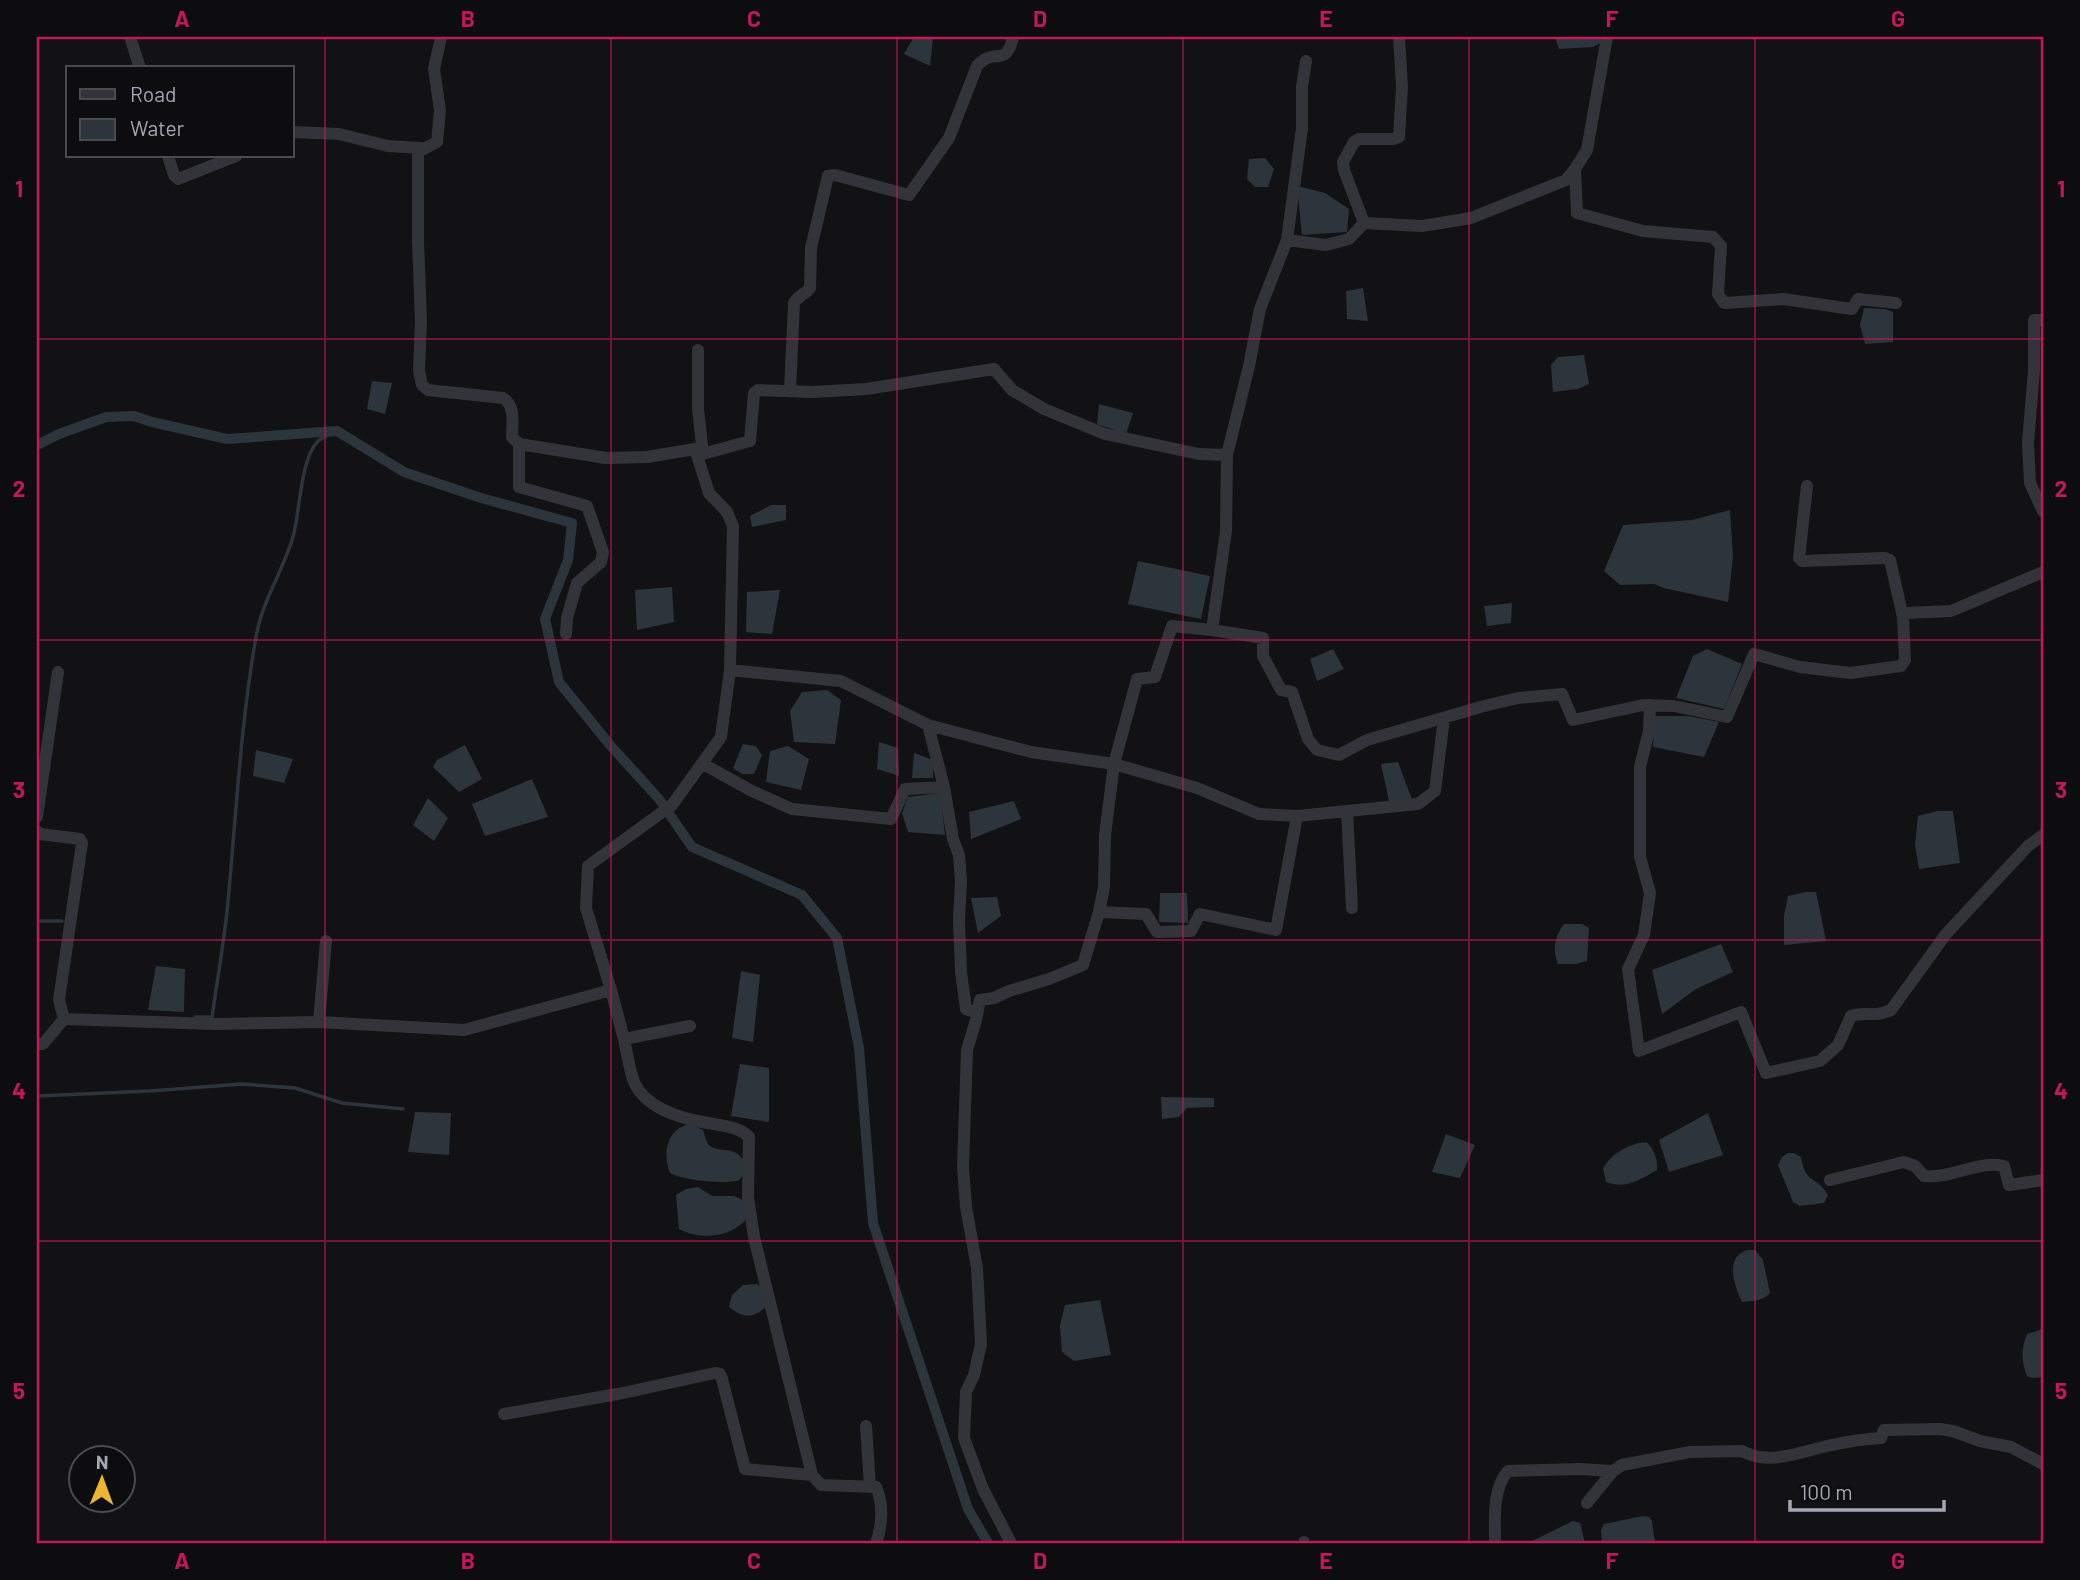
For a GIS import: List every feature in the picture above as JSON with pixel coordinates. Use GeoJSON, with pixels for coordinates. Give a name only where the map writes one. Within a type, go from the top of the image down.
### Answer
{"type":"FeatureCollection","features":[{"type":"Feature","properties":{"kind":"street"},"geometry":{"type":"LineString","coordinates":[[130,37],[139,66]]}},
{"type":"Feature","properties":{"kind":"street"},"geometry":{"type":"LineString","coordinates":[[294,132],[339,134],[388,146],[421,148],[437,142],[440,110],[434,69],[442,37]]}},
{"type":"Feature","properties":{"kind":"street"},"geometry":{"type":"LineString","coordinates":[[790,391],[794,303],[797,297],[807,293],[810,288],[811,248],[828,176],[835,175],[909,195],[949,138],[977,66],[983,60],[1006,55],[1010,51],[1013,37]]}},
{"type":"Feature","properties":{"kind":"street"},"geometry":{"type":"LineString","coordinates":[[1364,223],[1343,162],[1354,142],[1359,139],[1399,137],[1402,87],[1399,37]]}},
{"type":"Feature","properties":{"kind":"street"},"geometry":{"type":"LineString","coordinates":[[1287,240],[1326,245],[1349,239],[1364,223],[1422,226],[1471,218],[1566,180],[1587,150],[1606,37]]}},
{"type":"Feature","properties":{"kind":"street"},"geometry":{"type":"LineString","coordinates":[[1212,629],[1226,531],[1227,455],[1260,309],[1287,240],[1306,61]]}},
{"type":"Feature","properties":{"kind":"street"},"geometry":{"type":"LineString","coordinates":[[421,148],[418,152],[418,241],[421,321],[419,371],[422,385],[428,390],[503,398],[509,401],[512,406],[512,437],[519,444],[606,458],[647,457],[692,448],[701,454]]}},
{"type":"Feature","properties":{"kind":"street"},"geometry":{"type":"LineString","coordinates":[[169,158],[174,175],[178,178],[231,158]]}},
{"type":"Feature","properties":{"kind":"street"},"geometry":{"type":"LineString","coordinates":[[1575,169],[1577,213],[1643,231],[1713,237],[1721,246],[1718,295],[1724,303],[1783,299],[1852,309],[1857,299],[1896,303]]}},
{"type":"Feature","properties":{"kind":"street"},"geometry":{"type":"LineString","coordinates":[[2043,320],[2034,320],[2034,370],[2028,443],[2030,483],[2043,511]]}},
{"type":"Feature","properties":{"kind":"street"},"geometry":{"type":"LineString","coordinates":[[698,350],[701,454],[709,492],[727,512],[733,526],[730,670],[721,737],[672,805],[588,866],[586,908],[635,1084],[655,1106],[688,1120],[723,1125],[744,1132],[749,1137],[748,1197],[754,1237],[813,1475],[821,1486],[876,1487],[881,1513],[881,1534],[876,1543]]}},
{"type":"Feature","properties":{"kind":"street"},"geometry":{"type":"LineString","coordinates":[[701,454],[750,441],[754,393],[758,390],[866,389],[993,369],[1012,390],[1044,409],[1105,434],[1199,454],[1227,455]]}},
{"type":"Feature","properties":{"kind":"street"},"geometry":{"type":"LineString","coordinates":[[519,444],[519,487],[587,506],[603,552],[601,562],[577,583],[566,634]]}},
{"type":"Feature","properties":{"kind":"street"},"geometry":{"type":"LineString","coordinates":[[1011,1543],[983,1489],[964,1438],[966,1392],[974,1375],[981,1344],[977,1268],[965,1207],[963,1167],[967,1050],[979,1000],[993,998],[1083,965],[1104,887],[1105,835],[1114,764],[1138,679],[1155,677],[1172,626],[1212,629],[1263,638],[1263,656],[1282,690],[1292,692],[1308,739],[1317,750],[1339,755],[1367,740],[1518,698],[1562,694],[1573,720],[1650,705],[1674,706],[1727,717],[1754,654],[1800,667],[1850,673],[1901,666],[1905,660],[1903,617],[1890,560],[1802,561],[1799,558],[1807,486]]}},
{"type":"Feature","properties":{"kind":"street"},"geometry":{"type":"LineString","coordinates":[[1903,617],[1908,613],[1951,611],[2043,572]]}},
{"type":"Feature","properties":{"kind":"street"},"geometry":{"type":"LineString","coordinates":[[730,670],[841,681],[928,725],[1031,752],[1114,764],[1197,788],[1259,814],[1297,816],[1419,804],[1435,790],[1444,718]]}},
{"type":"Feature","properties":{"kind":"street"},"geometry":{"type":"LineString","coordinates":[[37,817],[58,672]]}},
{"type":"Feature","properties":{"kind":"street"},"geometry":{"type":"LineString","coordinates":[[1650,705],[1649,731],[1640,767],[1640,857],[1650,893],[1644,934],[1628,969],[1639,1051],[1741,1012],[1766,1073],[1820,1061],[1838,1045],[1851,1016],[1879,1016],[1891,1010],[1946,934],[2028,846],[2043,835]]}},
{"type":"Feature","properties":{"kind":"street"},"geometry":{"type":"LineString","coordinates":[[928,725],[958,855],[961,881],[961,972],[966,1009],[977,1013]]}},
{"type":"Feature","properties":{"kind":"street"},"geometry":{"type":"LineString","coordinates":[[703,764],[792,809],[891,819],[905,789],[944,788]]}},
{"type":"Feature","properties":{"kind":"street"},"geometry":{"type":"LineString","coordinates":[[1347,811],[1352,908]]}},
{"type":"Feature","properties":{"kind":"street"},"geometry":{"type":"LineString","coordinates":[[1099,912],[1146,914],[1157,932],[1191,931],[1200,914],[1276,930],[1297,816]]}},
{"type":"Feature","properties":{"kind":"street"},"geometry":{"type":"LineString","coordinates":[[37,831],[40,834],[80,839],[82,843],[59,1000],[64,1019]]}},
{"type":"Feature","properties":{"kind":"street"},"geometry":{"type":"LineString","coordinates":[[320,1022],[326,941]]}},
{"type":"Feature","properties":{"kind":"street"},"geometry":{"type":"LineString","coordinates":[[64,1019],[215,1024],[320,1022],[464,1030],[611,990]]}},
{"type":"Feature","properties":{"kind":"street"},"geometry":{"type":"LineString","coordinates":[[37,1044],[43,1044],[64,1019]]}},
{"type":"Feature","properties":{"kind":"street"},"geometry":{"type":"LineString","coordinates":[[624,1039],[690,1026]]}},
{"type":"Feature","properties":{"kind":"street"},"geometry":{"type":"LineString","coordinates":[[1830,1180],[1904,1162],[1915,1166],[1924,1176],[1945,1175],[1994,1164],[2004,1166],[2009,1185],[2043,1180]]}},
{"type":"Feature","properties":{"kind":"street"},"geometry":{"type":"LineString","coordinates":[[504,1414],[715,1373],[722,1379],[745,1469],[813,1475]]}},
{"type":"Feature","properties":{"kind":"street"},"geometry":{"type":"LineString","coordinates":[[866,1426],[870,1486]]}},
{"type":"Feature","properties":{"kind":"street"},"geometry":{"type":"LineString","coordinates":[[1587,1503],[1613,1471],[1622,1465],[1690,1452],[1742,1451],[1757,1456],[1789,1456],[1861,1439],[1881,1438],[1884,1430],[1953,1431],[1980,1441],[2011,1447],[2043,1464]]}},
{"type":"Feature","properties":{"kind":"street"},"geometry":{"type":"LineString","coordinates":[[1495,1543],[1496,1504],[1502,1478],[1508,1471],[1613,1471]]}},
{"type":"Feature","properties":{"kind":"water"},"geometry":{"type":"Polygon","coordinates":[[[914,37],[933,38],[930,66],[904,54],[914,37]]]}},
{"type":"Feature","properties":{"kind":"water"},"geometry":{"type":"Polygon","coordinates":[[[1555,37],[1600,37],[1601,43],[1593,47],[1559,49],[1555,37]]]}},
{"type":"Feature","properties":{"kind":"water"},"geometry":{"type":"Polygon","coordinates":[[[1265,158],[1274,169],[1268,187],[1255,187],[1247,179],[1249,159],[1265,158]]]}},
{"type":"Feature","properties":{"kind":"water"},"geometry":{"type":"Polygon","coordinates":[[[1297,186],[1325,193],[1349,209],[1347,232],[1302,235],[1297,186]]]}},
{"type":"Feature","properties":{"kind":"water"},"geometry":{"type":"Polygon","coordinates":[[[1363,288],[1368,321],[1347,319],[1346,291],[1363,288]]]}},
{"type":"Feature","properties":{"kind":"water"},"geometry":{"type":"Polygon","coordinates":[[[1864,308],[1893,312],[1893,342],[1865,344],[1860,325],[1864,308]]]}},
{"type":"Feature","properties":{"kind":"water"},"geometry":{"type":"Polygon","coordinates":[[[1584,355],[1589,384],[1578,389],[1553,392],[1551,365],[1558,357],[1584,355]]]}},
{"type":"Feature","properties":{"kind":"water"},"geometry":{"type":"Polygon","coordinates":[[[372,381],[392,383],[385,414],[367,409],[372,381]]]}},
{"type":"Feature","properties":{"kind":"water"},"geometry":{"type":"Polygon","coordinates":[[[1099,404],[1133,413],[1126,434],[1097,424],[1099,404]]]}},
{"type":"Feature","properties":{"kind":"water"},"geometry":{"type":"Polygon","coordinates":[[[771,505],[786,505],[786,520],[752,527],[750,516],[771,505]]]}},
{"type":"Feature","properties":{"kind":"water"},"geometry":{"type":"Polygon","coordinates":[[[1730,510],[1733,557],[1728,602],[1654,584],[1620,585],[1604,571],[1623,525],[1692,520],[1730,510]]]}},
{"type":"Feature","properties":{"kind":"water"},"geometry":{"type":"Polygon","coordinates":[[[1138,561],[1210,576],[1201,619],[1128,604],[1138,561]]]}},
{"type":"Feature","properties":{"kind":"water"},"geometry":{"type":"Polygon","coordinates":[[[672,587],[674,622],[637,630],[635,590],[672,587]]]}},
{"type":"Feature","properties":{"kind":"water"},"geometry":{"type":"Polygon","coordinates":[[[780,590],[772,634],[746,632],[747,592],[780,590]]]}},
{"type":"Feature","properties":{"kind":"water"},"geometry":{"type":"Polygon","coordinates":[[[1512,603],[1511,623],[1487,626],[1484,606],[1512,603]]]}},
{"type":"Feature","properties":{"kind":"water"},"geometry":{"type":"Polygon","coordinates":[[[1333,649],[1344,669],[1317,681],[1310,659],[1333,649]]]}},
{"type":"Feature","properties":{"kind":"water"},"geometry":{"type":"Polygon","coordinates":[[[1707,649],[1742,664],[1724,709],[1676,698],[1693,656],[1707,649]]]}},
{"type":"Feature","properties":{"kind":"water"},"geometry":{"type":"Polygon","coordinates":[[[827,690],[841,700],[835,744],[794,742],[790,711],[802,692],[827,690]]]}},
{"type":"Feature","properties":{"kind":"water"},"geometry":{"type":"Polygon","coordinates":[[[1655,716],[1688,716],[1719,722],[1704,757],[1653,747],[1655,716]]]}},
{"type":"Feature","properties":{"kind":"water"},"geometry":{"type":"Polygon","coordinates":[[[879,742],[898,748],[899,776],[877,769],[879,742]]]}},
{"type":"Feature","properties":{"kind":"water"},"geometry":{"type":"Polygon","coordinates":[[[743,744],[756,746],[762,755],[754,774],[742,774],[733,768],[743,744]]]}},
{"type":"Feature","properties":{"kind":"water"},"geometry":{"type":"Polygon","coordinates":[[[465,745],[482,779],[459,792],[433,767],[437,760],[465,745]]]}},
{"type":"Feature","properties":{"kind":"water"},"geometry":{"type":"Polygon","coordinates":[[[788,746],[809,759],[801,790],[766,782],[770,751],[788,746]]]}},
{"type":"Feature","properties":{"kind":"water"},"geometry":{"type":"Polygon","coordinates":[[[256,750],[293,759],[284,783],[253,776],[256,750]]]}},
{"type":"Feature","properties":{"kind":"water"},"geometry":{"type":"Polygon","coordinates":[[[914,753],[933,760],[933,778],[912,778],[914,753]]]}},
{"type":"Feature","properties":{"kind":"water"},"geometry":{"type":"Polygon","coordinates":[[[1398,762],[1413,802],[1390,806],[1381,764],[1398,762]]]}},
{"type":"Feature","properties":{"kind":"water"},"geometry":{"type":"Polygon","coordinates":[[[532,779],[548,817],[485,836],[472,804],[532,779]]]}},
{"type":"Feature","properties":{"kind":"water"},"geometry":{"type":"Polygon","coordinates":[[[940,793],[945,835],[908,832],[902,813],[908,797],[940,793]]]}},
{"type":"Feature","properties":{"kind":"water"},"geometry":{"type":"Polygon","coordinates":[[[428,798],[448,818],[434,841],[413,825],[428,798]]]}},
{"type":"Feature","properties":{"kind":"water"},"geometry":{"type":"Polygon","coordinates":[[[1014,801],[1021,819],[971,839],[969,812],[1014,801]]]}},
{"type":"Feature","properties":{"kind":"water"},"geometry":{"type":"Polygon","coordinates":[[[1937,811],[1953,811],[1960,863],[1919,869],[1915,845],[1918,816],[1937,811]]]}},
{"type":"Feature","properties":{"kind":"water"},"geometry":{"type":"Polygon","coordinates":[[[1816,892],[1826,941],[1784,945],[1784,916],[1788,896],[1816,892]]]}},
{"type":"Feature","properties":{"kind":"water"},"geometry":{"type":"Polygon","coordinates":[[[1160,893],[1187,893],[1188,923],[1159,922],[1160,893]]]}},
{"type":"Feature","properties":{"kind":"water"},"geometry":{"type":"Polygon","coordinates":[[[997,897],[1001,916],[978,933],[971,898],[997,897]]]}},
{"type":"Feature","properties":{"kind":"water"},"geometry":{"type":"Polygon","coordinates":[[[1564,924],[1582,924],[1589,928],[1587,961],[1558,964],[1555,943],[1564,924]]]}},
{"type":"Feature","properties":{"kind":"water"},"geometry":{"type":"Polygon","coordinates":[[[1721,944],[1733,972],[1696,989],[1662,1014],[1652,970],[1721,944]]]}},
{"type":"Feature","properties":{"kind":"water"},"geometry":{"type":"Polygon","coordinates":[[[156,966],[185,969],[184,1012],[148,1010],[156,966]]]}},
{"type":"Feature","properties":{"kind":"water"},"geometry":{"type":"Polygon","coordinates":[[[741,971],[760,975],[753,1042],[732,1038],[741,971]]]}},
{"type":"Feature","properties":{"kind":"water"},"geometry":{"type":"Polygon","coordinates":[[[740,1064],[769,1068],[769,1122],[731,1116],[740,1064]]]}},
{"type":"Feature","properties":{"kind":"water"},"geometry":{"type":"Polygon","coordinates":[[[1161,1097],[1214,1098],[1214,1107],[1187,1108],[1179,1117],[1162,1119],[1161,1097]]]}},
{"type":"Feature","properties":{"kind":"water"},"geometry":{"type":"Polygon","coordinates":[[[415,1112],[451,1113],[449,1155],[408,1152],[415,1112]]]}},
{"type":"Feature","properties":{"kind":"water"},"geometry":{"type":"Polygon","coordinates":[[[1708,1113],[1723,1155],[1669,1172],[1659,1140],[1708,1113]]]}},
{"type":"Feature","properties":{"kind":"water"},"geometry":{"type":"Polygon","coordinates":[[[690,1124],[703,1130],[710,1146],[735,1152],[743,1159],[743,1175],[739,1180],[704,1181],[670,1173],[668,1143],[676,1131],[690,1124]]]}},
{"type":"Feature","properties":{"kind":"water"},"geometry":{"type":"Polygon","coordinates":[[[1446,1134],[1475,1145],[1460,1178],[1432,1172],[1446,1134]]]}},
{"type":"Feature","properties":{"kind":"water"},"geometry":{"type":"Polygon","coordinates":[[[1646,1142],[1655,1154],[1657,1170],[1626,1184],[1606,1182],[1603,1168],[1611,1158],[1627,1147],[1646,1142]]]}},
{"type":"Feature","properties":{"kind":"water"},"geometry":{"type":"Polygon","coordinates":[[[1788,1153],[1801,1157],[1806,1172],[1828,1195],[1824,1203],[1800,1206],[1793,1202],[1778,1165],[1788,1153]]]}},
{"type":"Feature","properties":{"kind":"water"},"geometry":{"type":"Polygon","coordinates":[[[698,1187],[712,1196],[734,1196],[745,1201],[745,1221],[730,1231],[714,1236],[696,1235],[679,1229],[676,1195],[686,1189],[698,1187]]]}},
{"type":"Feature","properties":{"kind":"water"},"geometry":{"type":"Polygon","coordinates":[[[1755,1250],[1763,1260],[1770,1293],[1761,1299],[1742,1302],[1734,1280],[1733,1265],[1741,1253],[1755,1250]]]}},
{"type":"Feature","properties":{"kind":"water"},"geometry":{"type":"Polygon","coordinates":[[[757,1284],[765,1290],[766,1307],[748,1316],[729,1307],[732,1295],[743,1285],[757,1284]]]}},
{"type":"Feature","properties":{"kind":"water"},"geometry":{"type":"Polygon","coordinates":[[[1100,1300],[1111,1355],[1074,1361],[1062,1352],[1060,1325],[1065,1305],[1100,1300]]]}},
{"type":"Feature","properties":{"kind":"water"},"geometry":{"type":"Polygon","coordinates":[[[2043,1329],[2043,1377],[2032,1378],[2027,1376],[2024,1365],[2024,1345],[2027,1334],[2043,1329]]]}},
{"type":"Feature","properties":{"kind":"water"},"geometry":{"type":"Polygon","coordinates":[[[1643,1516],[1652,1521],[1655,1543],[1602,1543],[1601,1530],[1604,1524],[1643,1516]]]}},
{"type":"Feature","properties":{"kind":"water"},"geometry":{"type":"Polygon","coordinates":[[[1573,1521],[1580,1523],[1585,1543],[1531,1543],[1532,1541],[1573,1521]]]}},
{"type":"Feature","properties":{"kind":"waterway"},"geometry":{"type":"LineString","coordinates":[[37,445],[106,417],[134,416],[227,439],[337,431],[404,472],[481,498],[572,523],[568,560],[545,619],[559,682],[610,745],[659,799],[692,847],[802,895],[837,938],[859,1048],[873,1223],[968,1509],[988,1543]]}},
{"type":"Feature","properties":{"kind":"waterway"},"geometry":{"type":"LineString","coordinates":[[195,1017],[212,1017],[227,912],[246,705],[259,624],[293,537],[307,460],[318,441],[337,431]]}},
{"type":"Feature","properties":{"kind":"waterway"},"geometry":{"type":"LineString","coordinates":[[37,921],[62,921]]}},
{"type":"Feature","properties":{"kind":"waterway"},"geometry":{"type":"LineString","coordinates":[[37,1096],[242,1084],[295,1088],[342,1103],[403,1109]]}}]}
